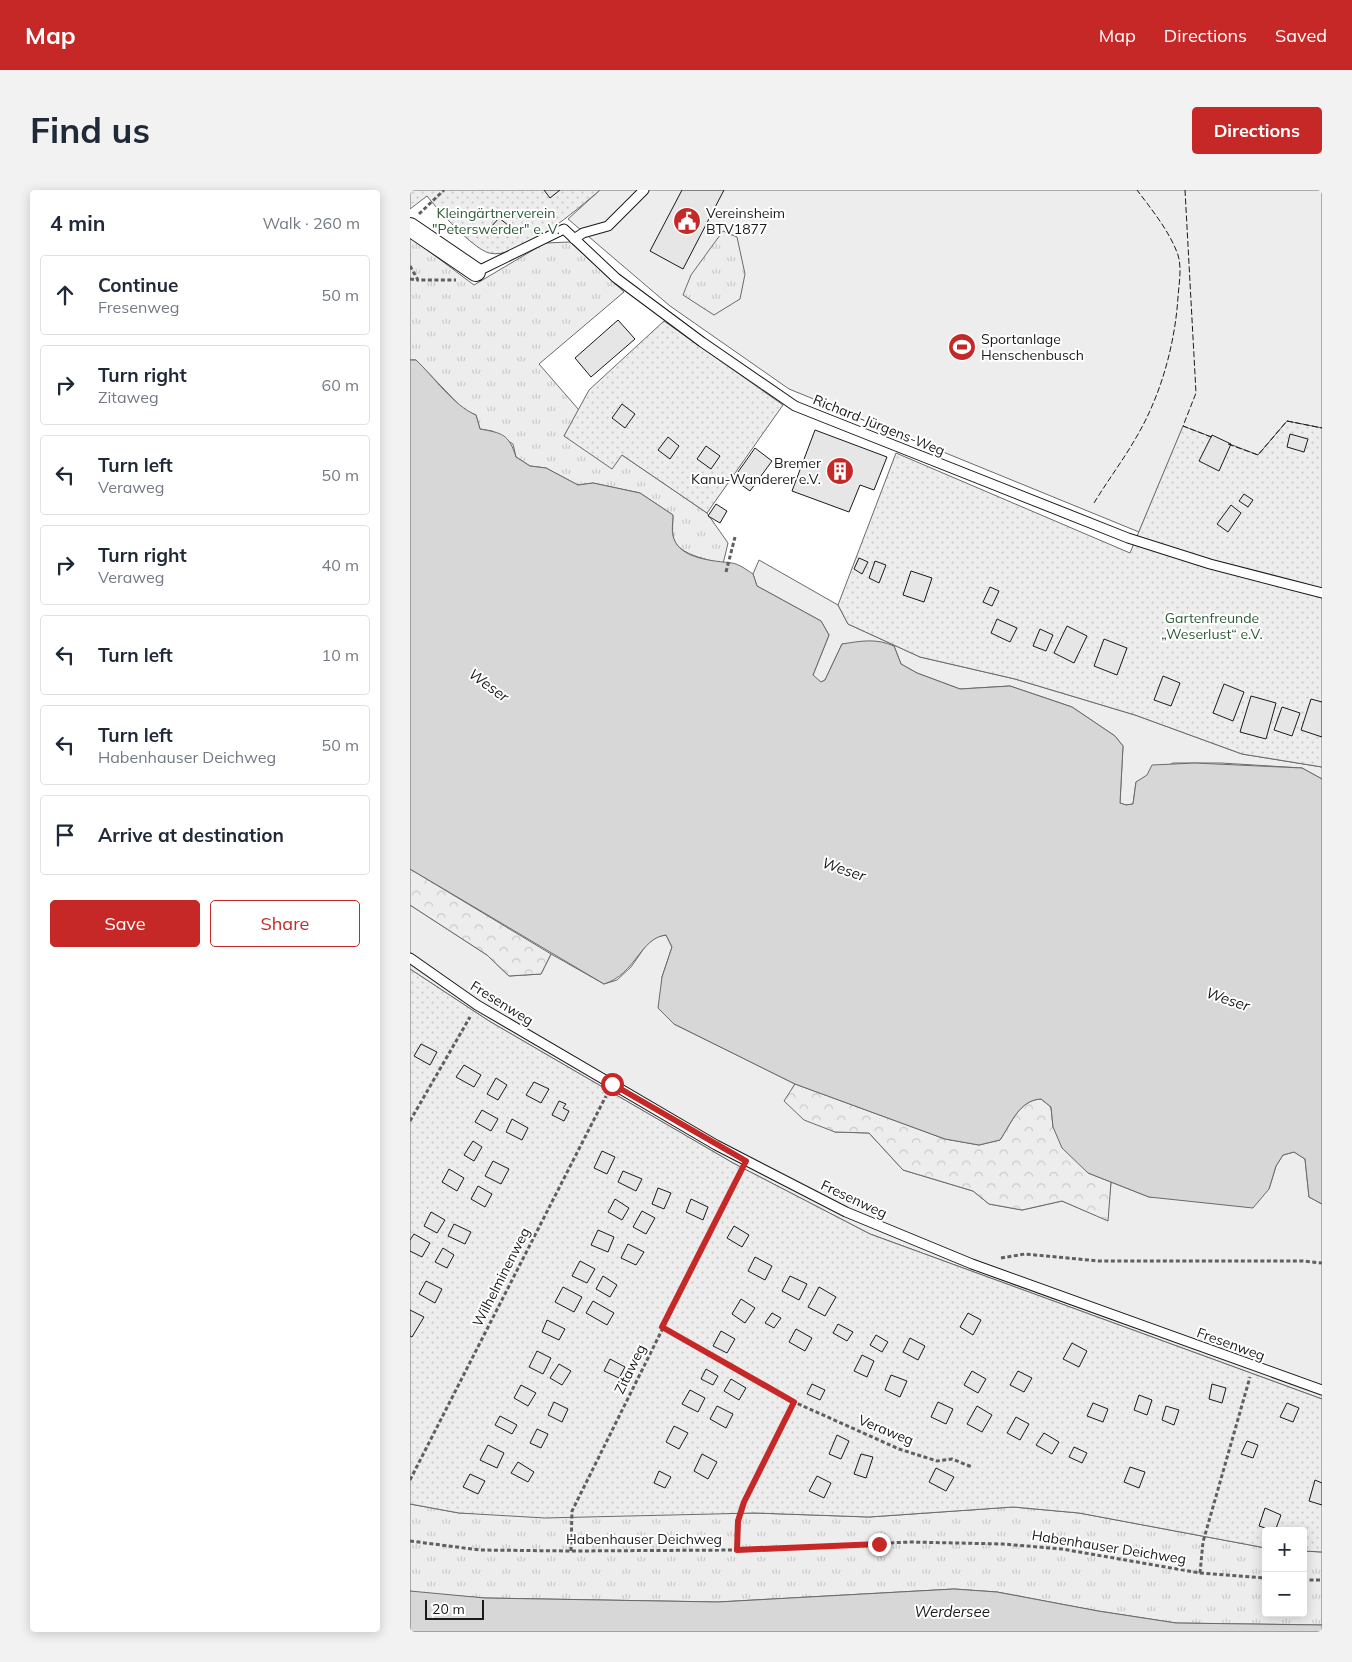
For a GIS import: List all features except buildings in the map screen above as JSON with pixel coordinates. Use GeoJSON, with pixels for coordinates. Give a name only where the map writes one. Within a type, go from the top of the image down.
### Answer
{"type":"FeatureCollection","features":[{"type":"Feature","properties":{"kind":"street"},"geometry":{"type":"LineString","coordinates":[[414,221],[476,272]]}},
{"type":"Feature","properties":{"kind":"lane"},"geometry":{"type":"LineString","coordinates":[[574,239],[583,233],[608,226],[644,190]]}},
{"type":"Feature","properties":{"kind":"lane","name":"Richard-Jürgens-Weg"},"geometry":{"type":"LineString","coordinates":[[476,272],[564,229],[616,278],[702,342],[795,406],[1128,538],[1210,564],[1322,593]]}},
{"type":"Feature","properties":{"kind":"lane","name":"Fresenweg"},"geometry":{"type":"LineString","coordinates":[[410,958],[477,1005],[612,1084],[746,1161],[846,1212],[972,1264],[1253,1367],[1322,1390]]}},
{"type":"Feature","properties":{"kind":"path"},"geometry":{"type":"LineString","coordinates":[[414,221],[444,190]]}},
{"type":"Feature","properties":{"kind":"path"},"geometry":{"type":"LineString","coordinates":[[410,266],[418,280]]}},
{"type":"Feature","properties":{"kind":"path"},"geometry":{"type":"LineString","coordinates":[[410,279],[460,280],[476,272]]}},
{"type":"Feature","properties":{"kind":"path"},"geometry":{"type":"LineString","coordinates":[[726,572],[734,538]]}},
{"type":"Feature","properties":{"kind":"path"},"geometry":{"type":"LineString","coordinates":[[410,1122],[477,1005]]}},
{"type":"Feature","properties":{"kind":"path","name":"Wilhelminenweg"},"geometry":{"type":"LineString","coordinates":[[410,1480],[612,1084]]}},
{"type":"Feature","properties":{"kind":"path","name":"Zitaweg"},"geometry":{"type":"LineString","coordinates":[[571,1551],[572,1511],[746,1161]]}},
{"type":"Feature","properties":{"kind":"path"},"geometry":{"type":"LineString","coordinates":[[972,1264],[1025,1254],[1099,1261],[1303,1261],[1322,1263]]}},
{"type":"Feature","properties":{"kind":"path","name":"Veraweg"},"geometry":{"type":"LineString","coordinates":[[662,1327],[794,1402],[900,1449],[937,1461],[952,1459],[972,1467]]}},
{"type":"Feature","properties":{"kind":"path","name":"Habenhauser Deichweg"},"geometry":{"type":"LineString","coordinates":[[1200,1573],[1203,1542],[1253,1367]]}},
{"type":"Feature","properties":{"kind":"path"},"geometry":{"type":"LineString","coordinates":[[737,1550],[738,1521],[744,1502],[794,1402]]}},
{"type":"Feature","properties":{"kind":"path","name":"Habenhauser Deichweg"},"geometry":{"type":"LineString","coordinates":[[410,1541],[480,1550],[571,1551],[737,1550],[910,1542],[1003,1544],[1062,1549],[1200,1573],[1262,1578]]}},
{"type":"Feature","properties":{"kind":"path"},"geometry":{"type":"LineString","coordinates":[[1307,1580],[1322,1580]]}},
{"type":"Feature","properties":{"kind":"shaded area","name":"Sportanlage Henschenbusch"},"geometry":{"type":"Polygon","coordinates":[[[600,190],[1322,190],[1322,428],[1287,421],[1258,455],[1183,427],[1139,532],[789,389],[670,306],[568,219],[600,190]]]}},
{"type":"Feature","properties":{"kind":"shaded area"},"geometry":{"type":"Polygon","coordinates":[[[759,560],[838,605],[848,624],[920,657],[1015,679],[1135,715],[1242,754],[1322,767],[1322,779],[1302,768],[1221,763],[1173,763],[1136,782],[1133,804],[1126,805],[1120,803],[1123,746],[1115,736],[1072,707],[1010,686],[960,689],[917,673],[901,664],[894,646],[842,644],[825,680],[821,682],[816,679],[813,675],[829,635],[821,621],[757,586],[753,574],[759,560]]]}},
{"type":"Feature","properties":{"kind":"shaded area"},"geometry":{"type":"Polygon","coordinates":[[[410,905],[487,955],[509,976],[541,974],[551,954],[604,984],[617,980],[631,967],[647,944],[657,937],[666,935],[672,947],[662,977],[674,1024],[795,1084],[785,1101],[835,1132],[869,1133],[903,1170],[973,1191],[989,1204],[1022,1210],[1062,1201],[1107,1220],[1111,1182],[1149,1197],[1269,1189],[1276,1166],[1283,1155],[1294,1152],[1305,1159],[1309,1197],[1322,1204],[1322,1399],[870,1234],[733,1163],[489,1021],[410,969],[410,905]]]}},
{"type":"Feature","properties":{"kind":"green space","name":"Kleingärtnerverein \"Peterswerder\" e. V."},"geometry":{"type":"Polygon","coordinates":[[[410,190],[600,190],[578,209],[531,241],[516,249],[501,253],[489,253],[482,250],[465,236],[427,196],[410,209],[410,190]]]}},
{"type":"Feature","properties":{"kind":"green space"},"geometry":{"type":"Polygon","coordinates":[[[723,231],[737,237],[745,274],[740,299],[714,315],[683,295],[691,275],[723,231]]]}},
{"type":"Feature","properties":{"kind":"green space"},"geometry":{"type":"Polygon","coordinates":[[[410,237],[474,285],[545,243],[570,242],[624,292],[539,364],[579,410],[564,436],[622,455],[707,513],[728,543],[723,564],[701,558],[680,548],[673,536],[673,515],[640,493],[593,483],[578,485],[546,468],[530,466],[516,457],[513,444],[492,431],[480,429],[476,415],[464,410],[416,360],[410,360],[410,237]]]}},
{"type":"Feature","properties":{"kind":"green space"},"geometry":{"type":"Polygon","coordinates":[[[664,321],[783,405],[707,513],[622,455],[612,469],[564,436],[589,390],[664,321]]]}},
{"type":"Feature","properties":{"kind":"green space","name":"Gartenfreunde „Weserlust“ e.V."},"geometry":{"type":"Polygon","coordinates":[[[1287,421],[1322,428],[1322,767],[1242,754],[1135,715],[1015,679],[920,657],[848,624],[838,605],[896,453],[1130,553],[1183,426],[1258,455],[1287,421]]]}},
{"type":"Feature","properties":{"kind":"green space"},"geometry":{"type":"Polygon","coordinates":[[[410,869],[551,954],[541,974],[509,976],[487,955],[410,905],[410,869]]]}},
{"type":"Feature","properties":{"kind":"green space"},"geometry":{"type":"Polygon","coordinates":[[[410,969],[489,1021],[733,1163],[870,1234],[1322,1399],[1322,1552],[1307,1551],[1307,1527],[1262,1527],[1262,1547],[1079,1513],[1013,1507],[869,1517],[755,1513],[545,1518],[459,1513],[410,1504],[410,969]]]}},
{"type":"Feature","properties":{"kind":"green space"},"geometry":{"type":"Polygon","coordinates":[[[795,1084],[945,1139],[979,1145],[1000,1140],[1021,1108],[1033,1100],[1041,1099],[1051,1107],[1053,1127],[1088,1173],[1111,1182],[1108,1221],[1062,1201],[1022,1210],[989,1204],[973,1191],[903,1170],[869,1133],[835,1132],[804,1120],[784,1101],[795,1084]]]}},
{"type":"Feature","properties":{"kind":"green space"},"geometry":{"type":"Polygon","coordinates":[[[410,1504],[459,1513],[755,1513],[869,1517],[1013,1507],[1079,1513],[1262,1547],[1262,1617],[1307,1617],[1307,1551],[1322,1552],[1322,1625],[1176,1623],[997,1592],[954,1589],[718,1602],[485,1598],[410,1591],[410,1504]]]}},
{"type":"Feature","properties":{"kind":"water","name":"Weser"},"geometry":{"type":"Polygon","coordinates":[[[410,360],[416,360],[452,398],[476,415],[480,429],[504,436],[511,443],[516,457],[530,466],[546,468],[578,485],[593,483],[640,493],[673,515],[673,536],[683,551],[699,558],[740,566],[753,574],[757,586],[821,621],[829,635],[813,675],[821,682],[825,680],[842,644],[875,641],[894,646],[901,664],[917,673],[960,689],[1010,686],[1072,707],[1115,736],[1123,746],[1120,803],[1126,805],[1133,804],[1136,782],[1147,775],[1152,765],[1195,763],[1302,768],[1322,779],[1322,1204],[1309,1197],[1305,1159],[1294,1152],[1283,1155],[1276,1166],[1269,1189],[1253,1208],[1149,1197],[1088,1173],[1062,1148],[1053,1127],[1051,1107],[1041,1099],[1033,1100],[1021,1108],[1000,1140],[979,1145],[945,1139],[795,1084],[674,1024],[658,1008],[662,977],[672,947],[666,935],[657,938],[643,949],[624,973],[604,984],[410,869],[410,360]]]}},
{"type":"Feature","properties":{"kind":"water","name":"Werdersee"},"geometry":{"type":"Polygon","coordinates":[[[954,1589],[997,1592],[1176,1623],[1322,1625],[1322,1632],[410,1632],[410,1591],[485,1598],[718,1602],[954,1589]]]}},
{"type":"Feature","properties":{"kind":"fence"},"geometry":{"type":"LineString","coordinates":[[1094,503],[1146,420],[1160,386],[1174,333],[1180,270],[1178,255],[1165,230],[1137,190]]}},
{"type":"Feature","properties":{"kind":"fence"},"geometry":{"type":"LineString","coordinates":[[1185,190],[1196,393],[1183,426],[1214,438]]}},
{"type":"Feature","properties":{"kind":"fence"},"geometry":{"type":"LineString","coordinates":[[1228,444],[1258,455],[1287,421],[1322,428]]}},
{"type":"Feature","properties":{"kind":"place","name":"Vereinsheim BTV1877"},"geometry":{"type":"Point","coordinates":[687,221]}},
{"type":"Feature","properties":{"kind":"place","name":"Sportanlage Henschenbusch"},"geometry":{"type":"Point","coordinates":[962,347]}},
{"type":"Feature","properties":{"kind":"place","name":"Bremer Kanu-Wanderer e.V."},"geometry":{"type":"Point","coordinates":[840,471]}},
{"type":"Feature","properties":{"kind":"route"},"geometry":{"type":"LineString","coordinates":[[612,1084],[746,1161],[662,1327],[794,1402],[744,1502],[738,1521],[737,1550],[879,1544]]}}]}
